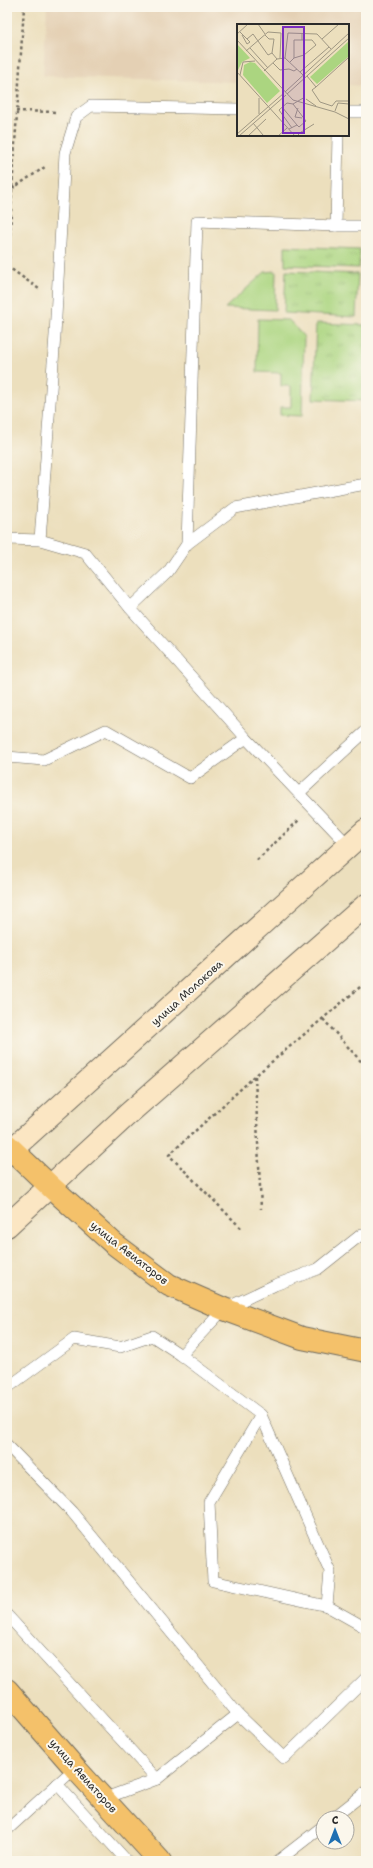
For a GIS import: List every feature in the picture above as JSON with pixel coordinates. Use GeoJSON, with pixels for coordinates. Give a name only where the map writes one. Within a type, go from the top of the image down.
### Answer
{"type":"FeatureCollection","features":[{"type":"Feature","properties":{"kind":"main road","name":"улица Авиаторов"},"geometry":{"type":"LineString","coordinates":[[9,1149],[113,1243],[169,1285],[224,1309],[302,1338],[366,1351]]}},
{"type":"Feature","properties":{"kind":"main road","name":"улица Авиаторов"},"geometry":{"type":"LineString","coordinates":[[7,1690],[74,1768],[160,1861]]}},
{"type":"Feature","properties":{"kind":"street","name":"улица Молокова"},"geometry":{"type":"LineString","coordinates":[[9,1149],[366,830]]}},
{"type":"Feature","properties":{"kind":"street"},"geometry":{"type":"LineString","coordinates":[[7,1226],[51,1188],[127,1115],[366,905]]}},
{"type":"Feature","properties":{"kind":"lane"},"geometry":{"type":"LineString","coordinates":[[40,540],[55,335],[65,153],[76,117],[91,106],[237,109]]}},
{"type":"Feature","properties":{"kind":"lane"},"geometry":{"type":"LineString","coordinates":[[349,112],[366,112]]}},
{"type":"Feature","properties":{"kind":"lane"},"geometry":{"type":"LineString","coordinates":[[336,226],[338,136]]}},
{"type":"Feature","properties":{"kind":"lane"},"geometry":{"type":"LineString","coordinates":[[187,544],[197,221],[366,226]]}},
{"type":"Feature","properties":{"kind":"lane"},"geometry":{"type":"LineString","coordinates":[[130,608],[168,572],[187,544],[235,508],[366,484]]}},
{"type":"Feature","properties":{"kind":"lane"},"geometry":{"type":"LineString","coordinates":[[7,539],[40,540],[85,553],[130,608],[246,738],[349,846]]}},
{"type":"Feature","properties":{"kind":"lane"},"geometry":{"type":"LineString","coordinates":[[7,757],[44,760],[106,730],[190,778],[246,738]]}},
{"type":"Feature","properties":{"kind":"lane"},"geometry":{"type":"LineString","coordinates":[[299,793],[366,731]]}},
{"type":"Feature","properties":{"kind":"lane"},"geometry":{"type":"LineString","coordinates":[[181,1355],[224,1309],[275,1285],[318,1269],[362,1234],[366,1234]]}},
{"type":"Feature","properties":{"kind":"lane"},"geometry":{"type":"LineString","coordinates":[[7,1388],[74,1339],[120,1347],[152,1336],[181,1355],[261,1415],[330,1571],[327,1606]]}},
{"type":"Feature","properties":{"kind":"lane"},"geometry":{"type":"LineString","coordinates":[[261,1415],[209,1502],[213,1581],[327,1606],[366,1628]]}},
{"type":"Feature","properties":{"kind":"lane"},"geometry":{"type":"LineString","coordinates":[[7,1445],[72,1512],[238,1714],[284,1758],[366,1678]]}},
{"type":"Feature","properties":{"kind":"lane"},"geometry":{"type":"LineString","coordinates":[[7,1615],[158,1779]]}},
{"type":"Feature","properties":{"kind":"lane"},"geometry":{"type":"LineString","coordinates":[[103,1799],[158,1779],[238,1714]]}},
{"type":"Feature","properties":{"kind":"lane"},"geometry":{"type":"LineString","coordinates":[[7,1830],[74,1768]]}},
{"type":"Feature","properties":{"kind":"lane"},"geometry":{"type":"LineString","coordinates":[[57,1784],[127,1861]]}},
{"type":"Feature","properties":{"kind":"lane"},"geometry":{"type":"LineString","coordinates":[[343,1810],[366,1792]]}},
{"type":"Feature","properties":{"kind":"lane"},"geometry":{"type":"LineString","coordinates":[[278,1861],[315,1832]]}},
{"type":"Feature","properties":{"kind":"path"},"geometry":{"type":"LineString","coordinates":[[7,301],[16,111],[24,7]]}},
{"type":"Feature","properties":{"kind":"path"},"geometry":{"type":"LineString","coordinates":[[16,111],[59,112]]}},
{"type":"Feature","properties":{"kind":"path"},"geometry":{"type":"LineString","coordinates":[[7,192],[65,153]]}},
{"type":"Feature","properties":{"kind":"path"},"geometry":{"type":"LineString","coordinates":[[8,267],[41,290]]}},
{"type":"Feature","properties":{"kind":"path"},"geometry":{"type":"LineString","coordinates":[[257,860],[313,809]]}},
{"type":"Feature","properties":{"kind":"path"},"geometry":{"type":"LineString","coordinates":[[241,1228],[169,1155],[255,1076],[366,982]]}},
{"type":"Feature","properties":{"kind":"path"},"geometry":{"type":"LineString","coordinates":[[323,1019],[366,1066]]}},
{"type":"Feature","properties":{"kind":"path"},"geometry":{"type":"LineString","coordinates":[[255,1076],[261,1209]]}},
{"type":"Feature","properties":{"kind":"shaded area"},"geometry":{"type":"Polygon","coordinates":[[[47,7],[366,7],[366,86],[349,85],[349,24],[237,24],[237,82],[43,76],[47,7]]]}},
{"type":"Feature","properties":{"kind":"green space"},"geometry":{"type":"Polygon","coordinates":[[[285,246],[360,249],[359,268],[285,265],[285,246]]]}},
{"type":"Feature","properties":{"kind":"green space"},"geometry":{"type":"Polygon","coordinates":[[[276,271],[275,310],[225,308],[265,272],[276,271]]]}},
{"type":"Feature","properties":{"kind":"green space"},"geometry":{"type":"Polygon","coordinates":[[[286,271],[358,274],[356,317],[284,313],[286,271]]]}},
{"type":"Feature","properties":{"kind":"green space"},"geometry":{"type":"Polygon","coordinates":[[[258,319],[289,320],[304,337],[302,416],[280,415],[280,407],[291,407],[291,386],[281,386],[281,373],[257,372],[258,319]]]}},
{"type":"Feature","properties":{"kind":"green space"},"geometry":{"type":"Polygon","coordinates":[[[316,323],[366,325],[366,401],[313,399],[316,323]]]}}]}
